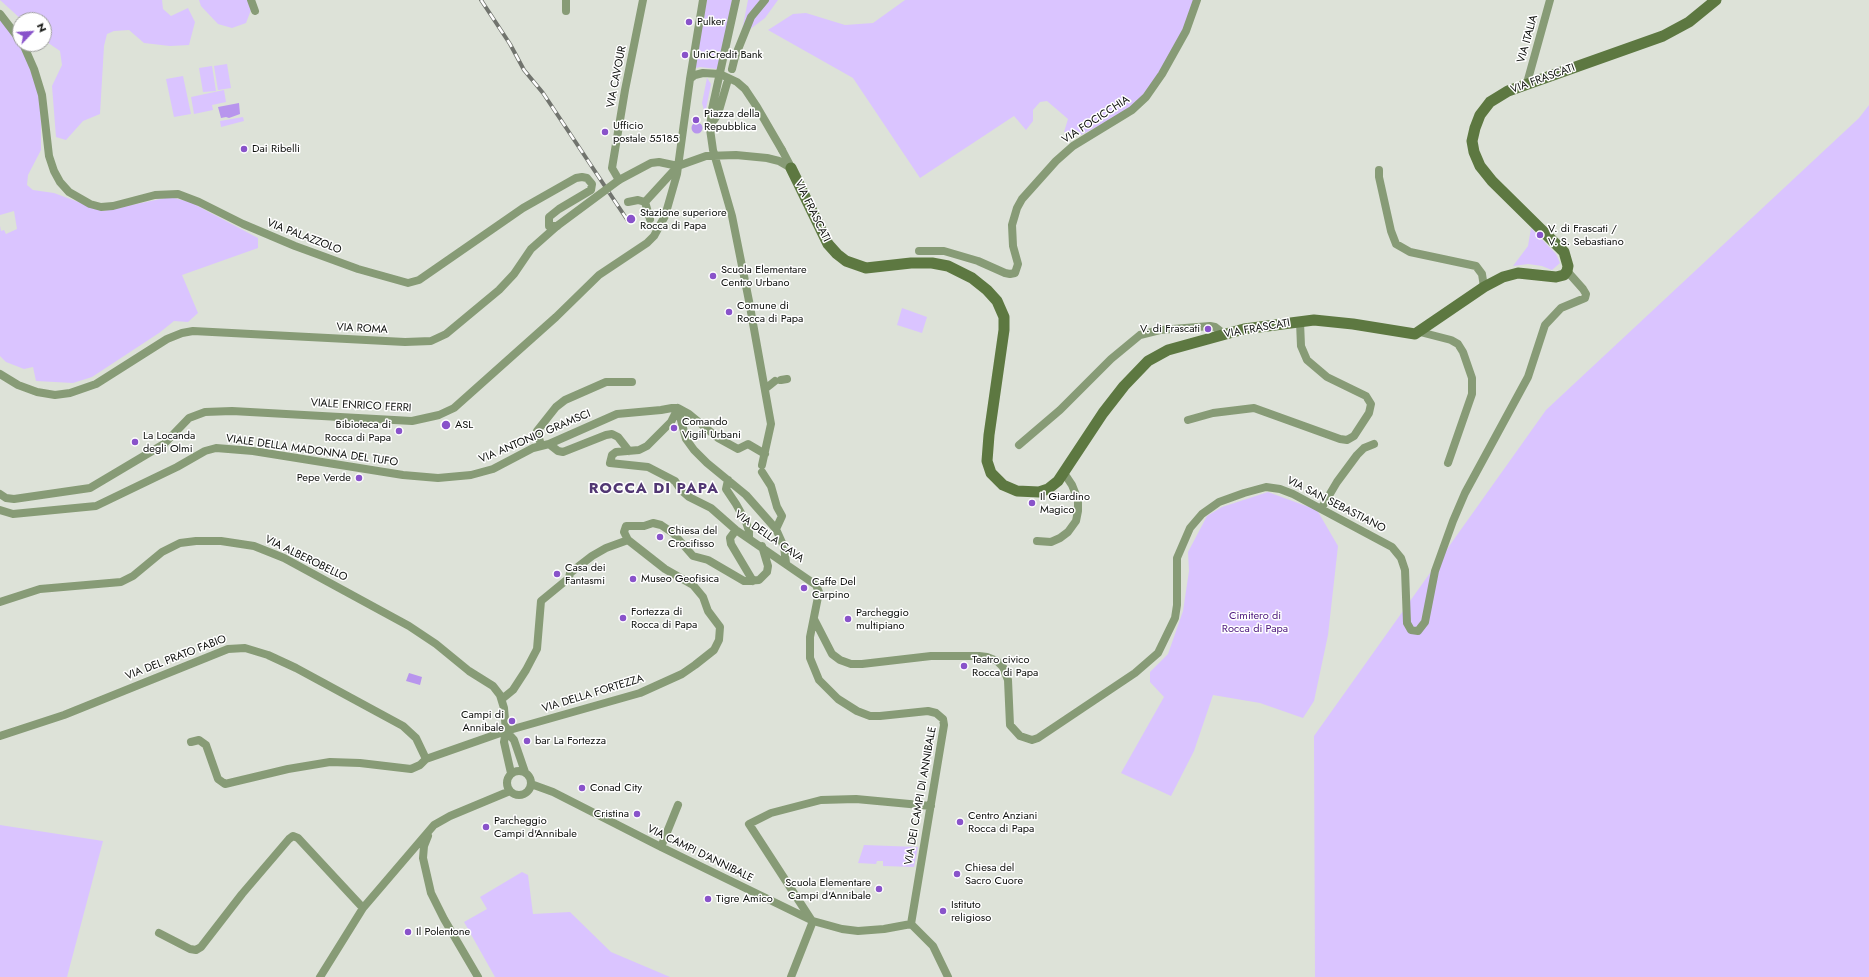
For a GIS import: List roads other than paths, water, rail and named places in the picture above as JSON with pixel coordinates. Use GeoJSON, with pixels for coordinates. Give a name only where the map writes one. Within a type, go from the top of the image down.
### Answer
{"type":"FeatureCollection","features":[{"type":"Feature","properties":{"kind":"main road","name":"VIA FRASCATI"},"geometry":{"type":"LineString","coordinates":[[1567,271],[1567,259],[1564,252],[1487,176],[1477,160],[1472,145],[1477,121],[1486,107],[1501,95],[1527,83],[1663,36],[1689,22],[1716,0]]}},
{"type":"Feature","properties":{"kind":"main road","name":"VIA FRASCATI"},"geometry":{"type":"LineString","coordinates":[[791,168],[828,244],[836,254],[846,262],[866,268],[911,263],[932,263],[948,266],[972,278],[994,298],[1003,312],[1004,330],[987,452],[990,469],[995,478],[1003,485],[1014,490],[1039,492],[1048,489],[1058,481],[1114,398],[1148,361],[1171,349],[1244,329],[1314,320],[1354,324],[1414,334],[1420,332]]}},
{"type":"Feature","properties":{"kind":"main road"},"geometry":{"type":"LineString","coordinates":[[1420,332],[1484,287],[1503,277],[1514,273],[1556,276],[1564,275],[1567,271]]}},
{"type":"Feature","properties":{"kind":"street"},"geometry":{"type":"LineString","coordinates":[[251,0],[255,11]]}},
{"type":"Feature","properties":{"kind":"street"},"geometry":{"type":"LineString","coordinates":[[566,0],[566,11]]}},
{"type":"Feature","properties":{"kind":"street","name":"VIA CAVOUR"},"geometry":{"type":"LineString","coordinates":[[619,180],[613,171],[612,163],[643,0]]}},
{"type":"Feature","properties":{"kind":"street"},"geometry":{"type":"LineString","coordinates":[[678,166],[702,0]]}},
{"type":"Feature","properties":{"kind":"street"},"geometry":{"type":"LineString","coordinates":[[736,0],[712,109],[710,127],[715,155],[732,216],[771,424],[762,468],[771,486],[777,507],[782,516],[776,529]]}},
{"type":"Feature","properties":{"kind":"street"},"geometry":{"type":"LineString","coordinates":[[732,69],[735,57],[751,17],[765,0]]}},
{"type":"Feature","properties":{"kind":"street","name":"VIA FOCICCHIA"},"geometry":{"type":"LineString","coordinates":[[919,251],[944,251],[978,261],[1005,273],[1010,274],[1015,272],[1018,264],[1013,246],[1012,225],[1017,208],[1022,199],[1056,161],[1073,146],[1132,110],[1146,97],[1162,74],[1186,31],[1197,0]]}},
{"type":"Feature","properties":{"kind":"street","name":"VIA ITALIA"},"geometry":{"type":"LineString","coordinates":[[1527,83],[1550,0]]}},
{"type":"Feature","properties":{"kind":"street"},"geometry":{"type":"LineString","coordinates":[[0,14],[12,30]]}},
{"type":"Feature","properties":{"kind":"street","name":"VIA PALAZZOLO"},"geometry":{"type":"LineString","coordinates":[[27,52],[41,90],[46,116],[49,156],[54,171],[68,192],[90,204],[101,207],[113,206],[155,195],[178,194],[199,202],[295,246],[358,269],[408,283],[419,280],[523,208],[576,178],[587,178],[592,184],[591,190],[559,209],[549,217],[549,226],[557,226]]}},
{"type":"Feature","properties":{"kind":"street"},"geometry":{"type":"LineString","coordinates":[[690,80],[696,75],[703,73],[720,74],[737,82],[745,89],[757,107],[791,168]]}},
{"type":"Feature","properties":{"kind":"street"},"geometry":{"type":"LineString","coordinates":[[710,127],[718,114],[727,83]]}},
{"type":"Feature","properties":{"kind":"street"},"geometry":{"type":"LineString","coordinates":[[646,202],[678,166],[706,156],[715,155],[767,158],[779,161],[791,168]]}},
{"type":"Feature","properties":{"kind":"street","name":"VIA ROMA"},"geometry":{"type":"LineString","coordinates":[[0,374],[18,385],[37,392],[54,395],[70,393],[92,385],[157,344],[171,337],[188,332],[405,342],[431,341],[446,334],[499,290],[512,276],[534,246],[557,226],[619,180],[651,163],[659,162],[678,166]]}},
{"type":"Feature","properties":{"kind":"street","name":"VIALE ENRICO FERRI"},"geometry":{"type":"LineString","coordinates":[[0,494],[6,498],[14,499],[90,488],[166,442],[191,416],[205,412],[232,411],[412,421],[424,419],[450,410],[463,401],[570,304],[599,275],[651,239],[665,216],[678,166]]}},
{"type":"Feature","properties":{"kind":"street"},"geometry":{"type":"LineString","coordinates":[[1379,170],[1379,177],[1391,231],[1396,244],[1400,248],[1410,252],[1476,266],[1482,274],[1484,287]]}},
{"type":"Feature","properties":{"kind":"street"},"geometry":{"type":"LineString","coordinates":[[628,202],[638,200],[646,202]]}},
{"type":"Feature","properties":{"kind":"street"},"geometry":{"type":"LineString","coordinates":[[646,202],[650,219]]}},
{"type":"Feature","properties":{"kind":"street","name":"VIA SAN SEBASTIANO"},"geometry":{"type":"LineString","coordinates":[[814,619],[832,654],[840,660],[852,664],[931,656],[979,656],[997,661],[1003,667],[1008,680],[1010,725],[1020,736],[1032,740],[1038,738],[1135,673],[1158,653],[1175,618],[1177,605],[1177,562],[1179,550],[1192,526],[1205,511],[1227,499],[1266,488],[1280,489],[1289,492],[1382,540],[1397,552],[1404,564],[1406,573],[1407,623],[1413,632],[1420,629],[1426,620],[1437,566],[1454,517],[1528,377],[1545,325],[1561,308],[1583,300],[1586,296],[1583,289],[1567,271]]}},
{"type":"Feature","properties":{"kind":"street"},"geometry":{"type":"LineString","coordinates":[[1188,420],[1213,414],[1254,408],[1340,439],[1347,440],[1354,436],[1371,410],[1370,401],[1363,394],[1327,377],[1307,360],[1301,346],[1300,322]]}},
{"type":"Feature","properties":{"kind":"street"},"geometry":{"type":"LineString","coordinates":[[1019,445],[1060,410],[1120,351],[1140,335],[1160,330],[1210,326],[1224,334]]}},
{"type":"Feature","properties":{"kind":"street"},"geometry":{"type":"LineString","coordinates":[[1420,332],[1451,340],[1458,344],[1463,352],[1472,378],[1472,394],[1448,463]]}},
{"type":"Feature","properties":{"kind":"street"},"geometry":{"type":"LineString","coordinates":[[765,389],[781,380]]}},
{"type":"Feature","properties":{"kind":"street"},"geometry":{"type":"LineString","coordinates":[[632,382],[606,382],[565,400],[556,408],[537,431],[545,445],[563,452],[612,434],[618,437],[629,451],[639,450],[647,446],[671,422],[678,408]]}},
{"type":"Feature","properties":{"kind":"street"},"geometry":{"type":"LineString","coordinates":[[678,408],[693,417],[718,438],[738,449],[748,444],[765,454]]}},
{"type":"Feature","properties":{"kind":"street"},"geometry":{"type":"LineString","coordinates":[[678,408],[686,439],[691,446],[707,463],[753,502],[776,529],[784,547],[786,563]]}},
{"type":"Feature","properties":{"kind":"street","name":"VIA ANTONIO GRAMSCI"},"geometry":{"type":"LineString","coordinates":[[444,477],[471,475],[493,469],[617,414],[678,408]]}},
{"type":"Feature","properties":{"kind":"street"},"geometry":{"type":"LineString","coordinates":[[1321,509],[1354,459],[1364,448],[1374,444]]}},
{"type":"Feature","properties":{"kind":"street","name":"VIALE DELLA MADONNA DEL TUFO"},"geometry":{"type":"LineString","coordinates":[[0,510],[13,514],[96,506],[206,451],[216,448],[253,451],[397,475],[444,477]]}},
{"type":"Feature","properties":{"kind":"street","name":"VIA DELLA CAVA"},"geometry":{"type":"LineString","coordinates":[[629,451],[614,453],[610,463],[642,466],[652,469],[675,481],[681,490],[689,497],[711,508],[736,530],[762,546],[816,584]]}},
{"type":"Feature","properties":{"kind":"street"},"geometry":{"type":"LineString","coordinates":[[1037,541],[1051,542],[1060,538],[1076,521],[1078,500],[1072,485],[1064,473]]}},
{"type":"Feature","properties":{"kind":"street"},"geometry":{"type":"LineString","coordinates":[[728,480],[726,489],[746,522],[749,530],[749,538]]}},
{"type":"Feature","properties":{"kind":"street"},"geometry":{"type":"LineString","coordinates":[[511,773],[505,744],[506,731],[502,699],[513,690],[525,673],[537,649],[540,602],[569,578],[570,573],[598,552],[627,538],[624,532],[626,526],[644,526],[655,524],[673,533],[693,556],[708,560],[741,581],[753,581],[762,578],[767,572],[767,562],[762,546]]}},
{"type":"Feature","properties":{"kind":"street"},"geometry":{"type":"LineString","coordinates":[[736,530],[730,538],[730,542],[753,581]]}},
{"type":"Feature","properties":{"kind":"street","name":"VIA DELLA FORTEZZA"},"geometry":{"type":"LineString","coordinates":[[191,742],[199,740],[206,745],[218,779],[225,784],[323,763],[360,763],[411,769],[420,765],[426,759],[506,731],[640,693],[692,668],[712,652],[719,640],[720,627],[708,611],[704,599],[697,588],[665,568],[627,538]]}},
{"type":"Feature","properties":{"kind":"street","name":"VIA ALBEROBELLO"},"geometry":{"type":"LineString","coordinates":[[0,602],[40,589],[121,582],[133,576],[162,552],[180,543],[196,541],[242,543],[284,558],[409,626],[436,644],[469,671],[493,686],[502,699]]}},
{"type":"Feature","properties":{"kind":"street","name":"VIA DEI CAMPI DI ANNIBALE"},"geometry":{"type":"LineString","coordinates":[[816,584],[819,592],[809,642],[811,663],[819,680],[838,699],[857,711],[873,716],[928,711],[936,712],[943,718],[944,726],[911,924]]}},
{"type":"Feature","properties":{"kind":"street","name":"VIA DEL PRATO FABIO"},"geometry":{"type":"LineString","coordinates":[[0,736],[64,715],[228,649],[245,648],[262,652],[281,660],[403,726],[416,738],[426,759]]}},
{"type":"Feature","properties":{"kind":"street"},"geometry":{"type":"LineString","coordinates":[[506,731],[513,738],[525,772],[530,777],[531,784],[529,790],[523,794],[516,795],[510,791],[506,784],[508,776],[518,770],[525,772]]}},
{"type":"Feature","properties":{"kind":"street","name":"VIA CAMPI D'ANNIBALE"},"geometry":{"type":"LineString","coordinates":[[531,784],[559,795],[660,847],[813,921],[842,929],[858,931],[884,929],[911,924]]}},
{"type":"Feature","properties":{"kind":"street"},"geometry":{"type":"LineString","coordinates":[[320,977],[363,908],[431,830],[444,819],[510,791]]}},
{"type":"Feature","properties":{"kind":"street"},"geometry":{"type":"LineString","coordinates":[[791,977],[813,921],[749,824],[771,813],[822,800],[856,799],[930,806]]}},
{"type":"Feature","properties":{"kind":"street"},"geometry":{"type":"LineString","coordinates":[[660,847],[678,805]]}},
{"type":"Feature","properties":{"kind":"street"},"geometry":{"type":"LineString","coordinates":[[431,830],[425,842],[423,853],[424,869],[430,888],[444,919],[478,977]]}},
{"type":"Feature","properties":{"kind":"street"},"geometry":{"type":"LineString","coordinates":[[159,933],[192,950],[201,947],[247,889],[293,836],[298,838],[363,908]]}},
{"type":"Feature","properties":{"kind":"street"},"geometry":{"type":"LineString","coordinates":[[911,924],[933,946],[948,977]]}},
{"type":"Feature","properties":{"kind":"railway"},"geometry":{"type":"LineString","coordinates":[[481,0],[510,44],[524,70],[543,93],[628,221]]}},
{"type":"Feature","properties":{"kind":"place","name":"Pulker"},"geometry":{"type":"Point","coordinates":[689,22]}},
{"type":"Feature","properties":{"kind":"place","name":"UniCredit Bank"},"geometry":{"type":"Point","coordinates":[685,55]}},
{"type":"Feature","properties":{"kind":"place","name":"Piazza della Repubblica"},"geometry":{"type":"Point","coordinates":[696,120]}},
{"type":"Feature","properties":{"kind":"place","name":"Ufficio postale 55185"},"geometry":{"type":"Point","coordinates":[605,132]}},
{"type":"Feature","properties":{"kind":"place","name":"Dai Ribelli"},"geometry":{"type":"Point","coordinates":[244,149]}},
{"type":"Feature","properties":{"kind":"place","name":"Stazione superiore Rocca di Papa"},"geometry":{"type":"Point","coordinates":[631,219]}},
{"type":"Feature","properties":{"kind":"place","name":"V. di Frascati / V. S. Sebastiano"},"geometry":{"type":"Point","coordinates":[1540,235]}},
{"type":"Feature","properties":{"kind":"place","name":"Scuola Elementare Centro Urbano"},"geometry":{"type":"Point","coordinates":[713,276]}},
{"type":"Feature","properties":{"kind":"place","name":"Comune di Rocca di Papa"},"geometry":{"type":"Point","coordinates":[729,312]}},
{"type":"Feature","properties":{"kind":"place","name":"V. di Frascati"},"geometry":{"type":"Point","coordinates":[1208,329]}},
{"type":"Feature","properties":{"kind":"place","name":"ASL"},"geometry":{"type":"Point","coordinates":[446,425]}},
{"type":"Feature","properties":{"kind":"place","name":"Comando Vigili Urbani"},"geometry":{"type":"Point","coordinates":[674,428]}},
{"type":"Feature","properties":{"kind":"place","name":"Bibioteca di Rocca di Papa"},"geometry":{"type":"Point","coordinates":[399,431]}},
{"type":"Feature","properties":{"kind":"place","name":"La Locanda degli Olmi"},"geometry":{"type":"Point","coordinates":[135,442]}},
{"type":"Feature","properties":{"kind":"place","name":"Pepe Verde"},"geometry":{"type":"Point","coordinates":[359,478]}},
{"type":"Feature","properties":{"kind":"place","name":"Il Giardino Magico"},"geometry":{"type":"Point","coordinates":[1032,503]}},
{"type":"Feature","properties":{"kind":"place","name":"Chiesa del Crocifisso"},"geometry":{"type":"Point","coordinates":[660,537]}},
{"type":"Feature","properties":{"kind":"place","name":"Casa dei Fantasmi"},"geometry":{"type":"Point","coordinates":[557,574]}},
{"type":"Feature","properties":{"kind":"place","name":"Museo Geofisica"},"geometry":{"type":"Point","coordinates":[633,579]}},
{"type":"Feature","properties":{"kind":"place","name":"Caffe Del Carpino"},"geometry":{"type":"Point","coordinates":[804,588]}},
{"type":"Feature","properties":{"kind":"place","name":"Fortezza di Rocca di Papa"},"geometry":{"type":"Point","coordinates":[623,618]}},
{"type":"Feature","properties":{"kind":"place","name":"Parcheggio multipiano"},"geometry":{"type":"Point","coordinates":[848,619]}},
{"type":"Feature","properties":{"kind":"place","name":"Teatro civico Rocca di Papa"},"geometry":{"type":"Point","coordinates":[964,666]}},
{"type":"Feature","properties":{"kind":"place","name":"Campi di Annibale"},"geometry":{"type":"Point","coordinates":[512,721]}},
{"type":"Feature","properties":{"kind":"place","name":"bar La Fortezza"},"geometry":{"type":"Point","coordinates":[527,741]}},
{"type":"Feature","properties":{"kind":"place","name":"Conad City"},"geometry":{"type":"Point","coordinates":[582,788]}},
{"type":"Feature","properties":{"kind":"place","name":"Cristina"},"geometry":{"type":"Point","coordinates":[637,814]}},
{"type":"Feature","properties":{"kind":"place","name":"Centro Anziani Rocca di Papa"},"geometry":{"type":"Point","coordinates":[960,822]}},
{"type":"Feature","properties":{"kind":"place","name":"Parcheggio Campi d'Annibale"},"geometry":{"type":"Point","coordinates":[486,827]}},
{"type":"Feature","properties":{"kind":"place","name":"Chiesa del Sacro Cuore"},"geometry":{"type":"Point","coordinates":[957,874]}},
{"type":"Feature","properties":{"kind":"place","name":"Scuola Elementare Campi d'Annibale"},"geometry":{"type":"Point","coordinates":[879,889]}},
{"type":"Feature","properties":{"kind":"place","name":"Tigre Amico"},"geometry":{"type":"Point","coordinates":[708,899]}},
{"type":"Feature","properties":{"kind":"place","name":"Istituto religioso"},"geometry":{"type":"Point","coordinates":[943,911]}},
{"type":"Feature","properties":{"kind":"place","name":"Il Polentone"},"geometry":{"type":"Point","coordinates":[408,932]}},
{"type":"Feature","properties":{"kind":"district","name":"ROCCA DI PAPA"},"geometry":{"type":"Point","coordinates":[654,489]}},
{"type":"Feature","properties":{"kind":"park label","name":"Cimitero di Rocca di Papa"},"geometry":{"type":"Point","coordinates":[1255,622]}}]}
